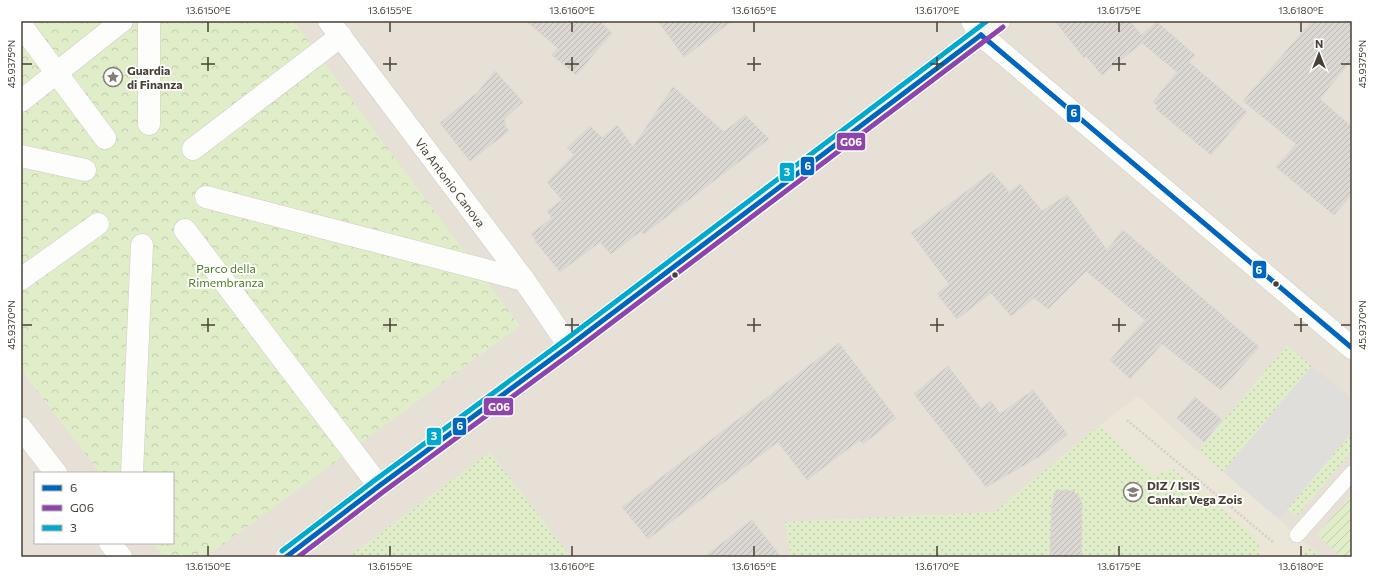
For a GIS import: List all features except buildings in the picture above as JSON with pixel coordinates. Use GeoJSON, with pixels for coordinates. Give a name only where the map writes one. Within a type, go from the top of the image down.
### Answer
{"type":"FeatureCollection","features":[{"type":"Feature","properties":{"kind":"main road"},"geometry":{"type":"LineString","coordinates":[[286,557],[379,486],[569,346],[976,28],[1000,21]]}},
{"type":"Feature","properties":{"kind":"street"},"geometry":{"type":"LineString","coordinates":[[21,101],[122,21]]}},
{"type":"Feature","properties":{"kind":"street"},"geometry":{"type":"LineString","coordinates":[[149,21],[149,124]]}},
{"type":"Feature","properties":{"kind":"street"},"geometry":{"type":"LineString","coordinates":[[21,25],[104,138]]}},
{"type":"Feature","properties":{"kind":"street"},"geometry":{"type":"LineString","coordinates":[[976,28],[1352,348]]}},
{"type":"Feature","properties":{"kind":"street"},"geometry":{"type":"LineString","coordinates":[[193,149],[335,29]]}},
{"type":"Feature","properties":{"kind":"street","name":"Via Antonio Canova"},"geometry":{"type":"LineString","coordinates":[[335,29],[524,280],[569,346]]}},
{"type":"Feature","properties":{"kind":"street"},"geometry":{"type":"LineString","coordinates":[[21,156],[85,170]]}},
{"type":"Feature","properties":{"kind":"street"},"geometry":{"type":"LineString","coordinates":[[206,197],[524,280]]}},
{"type":"Feature","properties":{"kind":"street"},"geometry":{"type":"LineString","coordinates":[[21,279],[98,224]]}},
{"type":"Feature","properties":{"kind":"street"},"geometry":{"type":"LineString","coordinates":[[185,230],[379,486]]}},
{"type":"Feature","properties":{"kind":"street"},"geometry":{"type":"LineString","coordinates":[[132,472],[142,245]]}},
{"type":"Feature","properties":{"kind":"street"},"geometry":{"type":"LineString","coordinates":[[21,428],[55,472]]}},
{"type":"Feature","properties":{"kind":"street"},"geometry":{"type":"LineString","coordinates":[[111,544],[121,557]]}},
{"type":"Feature","properties":{"kind":"street"},"geometry":{"type":"LineString","coordinates":[[129,544],[129,557]]}},
{"type":"Feature","properties":{"kind":"lane"},"geometry":{"type":"LineString","coordinates":[[1297,535],[1352,473]]}},
{"type":"Feature","properties":{"kind":"path"},"geometry":{"type":"LineString","coordinates":[[1127,420],[1283,550],[1297,535]]}},
{"type":"Feature","properties":{"kind":"shaded area"},"geometry":{"type":"Polygon","coordinates":[[[21,21],[1352,21],[1352,557],[21,557],[21,21]]]}},
{"type":"Feature","properties":{"kind":"shaded area"},"geometry":{"type":"Polygon","coordinates":[[[1312,366],[1352,399],[1352,432],[1279,519],[1223,472],[1312,366]]]}},
{"type":"Feature","properties":{"kind":"shaded area","name":"DIZ / ISIS Cankar Vega Zois"},"geometry":{"type":"Polygon","coordinates":[[[1138,396],[1198,451],[1279,519],[1321,557],[790,557],[785,522],[994,512],[1138,396]]]}},
{"type":"Feature","properties":{"kind":"green space","name":"Parco della Rimembranza"},"geometry":{"type":"Polygon","coordinates":[[[21,21],[293,21],[520,326],[206,557],[164,557],[154,544],[174,544],[174,472],[99,472],[21,370],[21,21]]]}},
{"type":"Feature","properties":{"kind":"green space"},"geometry":{"type":"Polygon","coordinates":[[[1287,345],[1312,366],[1223,472],[1198,451],[1287,345]]]}},
{"type":"Feature","properties":{"kind":"green space","name":"DIZ / ISIS Cankar Vega Zois"},"geometry":{"type":"Polygon","coordinates":[[[1099,426],[1155,476],[1172,468],[1256,537],[1259,547],[1259,557],[1081,557],[1082,504],[1079,497],[1073,491],[1050,557],[790,557],[785,522],[994,512],[1099,426]]]}},
{"type":"Feature","properties":{"kind":"green space"},"geometry":{"type":"Polygon","coordinates":[[[1352,432],[1352,451],[1297,516],[1287,509],[1352,432]]]}},
{"type":"Feature","properties":{"kind":"green space"},"geometry":{"type":"Polygon","coordinates":[[[490,452],[571,557],[348,557],[490,452]]]}},
{"type":"Feature","properties":{"kind":"green space"},"geometry":{"type":"Polygon","coordinates":[[[1352,494],[1352,557],[1342,557],[1317,535],[1352,494]]]}},
{"type":"Feature","properties":{"kind":"green space"},"geometry":{"type":"Polygon","coordinates":[[[1309,546],[1321,557],[1302,557],[1309,546]]]}},
{"type":"Feature","properties":{"kind":"transit line","name":"3"},"geometry":{"type":"LineString","coordinates":[[282,551],[375,480],[565,340],[987,21]]}},
{"type":"Feature","properties":{"kind":"transit line","name":"G06"},"geometry":{"type":"LineString","coordinates":[[298,557],[383,492],[573,352],[1003,27]]}},
{"type":"Feature","properties":{"kind":"transit line","name":"6"},"geometry":{"type":"LineString","coordinates":[[981,35],[1352,348]]}},
{"type":"Feature","properties":{"kind":"transit line","name":"6"},"geometry":{"type":"LineString","coordinates":[[286,557],[379,486],[569,346],[981,35]]}},
{"type":"Feature","properties":{"kind":"place","name":"Guardia di Finanza"},"geometry":{"type":"Point","coordinates":[113,77]}},
{"type":"Feature","properties":{"kind":"place","name":"DIZ / ISIS Cankar Vega Zois"},"geometry":{"type":"Point","coordinates":[1133,492]}}]}
